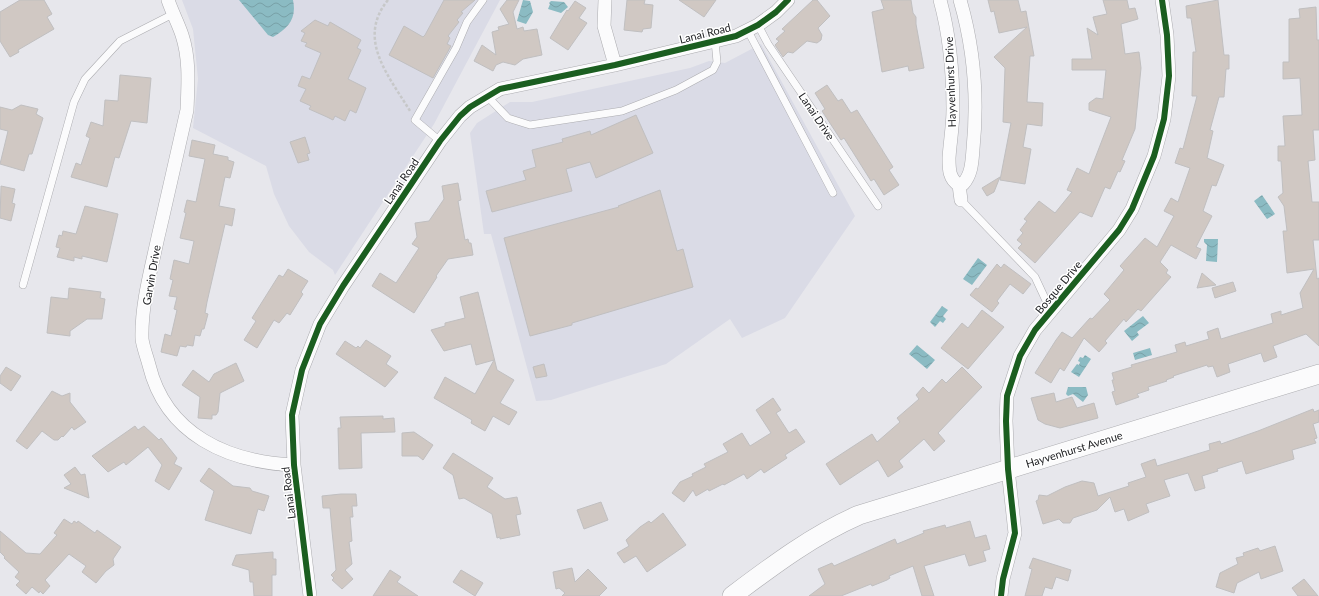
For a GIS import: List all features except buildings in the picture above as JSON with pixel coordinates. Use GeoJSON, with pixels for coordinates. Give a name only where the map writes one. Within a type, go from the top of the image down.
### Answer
{"type":"FeatureCollection","features":[{"type":"Feature","properties":{"kind":"main road","name":"Hayvenhurst Avenue"},"geometry":{"type":"LineString","coordinates":[[732,596],[787,556],[837,524],[880,508],[1319,374]]}},
{"type":"Feature","properties":{"kind":"street","name":"Garvin Drive"},"geometry":{"type":"LineString","coordinates":[[168,0],[182,35],[188,59],[187,110],[147,288],[142,340],[152,379],[172,415],[200,439],[235,456],[279,464],[294,465]]}},
{"type":"Feature","properties":{"kind":"street"},"geometry":{"type":"LineString","coordinates":[[605,0],[604,26],[615,65]]}},
{"type":"Feature","properties":{"kind":"street","name":"Lanai Road"},"geometry":{"type":"LineString","coordinates":[[310,596],[294,465],[292,415],[302,370],[320,324],[343,286],[440,141],[460,116],[470,106],[500,89],[615,65],[715,41],[753,28],[776,12],[788,0]]}},
{"type":"Feature","properties":{"kind":"street","name":"Hayvenhurst Drive"},"geometry":{"type":"LineString","coordinates":[[940,0],[948,27],[952,67],[953,110],[949,172],[955,182],[959,185],[961,200]]}},
{"type":"Feature","properties":{"kind":"street","name":"Hayvenhurst Drive"},"geometry":{"type":"LineString","coordinates":[[959,185],[964,184],[969,174],[976,115],[971,49],[960,0]]}},
{"type":"Feature","properties":{"kind":"street","name":"Bosque Drive"},"geometry":{"type":"LineString","coordinates":[[1001,596],[1002,579],[1015,533],[1008,469],[1006,421],[1007,396],[1020,356],[1035,330],[1119,230],[1132,209],[1154,156],[1164,119],[1169,76],[1167,35],[1162,0]]}},
{"type":"Feature","properties":{"kind":"lane"},"geometry":{"type":"LineString","coordinates":[[440,141],[416,120],[456,48],[467,22],[483,0]]}},
{"type":"Feature","properties":{"kind":"lane"},"geometry":{"type":"LineString","coordinates":[[24,285],[74,102],[84,80],[120,40],[173,14]]}},
{"type":"Feature","properties":{"kind":"lane"},"geometry":{"type":"LineString","coordinates":[[753,28],[833,193]]}},
{"type":"Feature","properties":{"kind":"lane","name":"Lanai Drive"},"geometry":{"type":"LineString","coordinates":[[753,28],[768,44],[878,206]]}},
{"type":"Feature","properties":{"kind":"lane"},"geometry":{"type":"LineString","coordinates":[[487,96],[508,118],[530,126],[622,111],[676,90],[713,70],[717,62],[715,41]]}},
{"type":"Feature","properties":{"kind":"lane"},"geometry":{"type":"LineString","coordinates":[[961,200],[1035,277],[1049,307],[1049,314]]}},
{"type":"Feature","properties":{"kind":"path"},"geometry":{"type":"LineString","coordinates":[[388,0],[375,24],[374,42],[380,61],[416,120]]}},
{"type":"Feature","properties":{"kind":"shaded area"},"geometry":{"type":"Polygon","coordinates":[[[182,0],[500,0],[434,124],[335,275],[333,270],[309,252],[289,226],[274,194],[266,166],[193,128],[198,79],[193,29],[182,0]]]}},
{"type":"Feature","properties":{"kind":"shaded area"},"geometry":{"type":"Polygon","coordinates":[[[761,44],[855,216],[785,318],[742,338],[730,319],[666,364],[551,400],[536,401],[491,234],[484,234],[470,133],[477,123],[510,102],[532,102],[690,68],[709,61],[725,63],[761,44]]]}},
{"type":"Feature","properties":{"kind":"water"},"geometry":{"type":"Polygon","coordinates":[[[239,0],[293,0],[294,13],[287,26],[273,37],[268,35],[239,0]]]}},
{"type":"Feature","properties":{"kind":"water"},"geometry":{"type":"Polygon","coordinates":[[[523,0],[530,1],[533,12],[526,24],[517,21],[523,0]]]}},
{"type":"Feature","properties":{"kind":"water"},"geometry":{"type":"Polygon","coordinates":[[[551,1],[564,2],[568,7],[561,13],[548,9],[551,1]]]}},
{"type":"Feature","properties":{"kind":"water"},"geometry":{"type":"Polygon","coordinates":[[[1262,195],[1275,214],[1267,219],[1254,201],[1262,195]]]}},
{"type":"Feature","properties":{"kind":"water"},"geometry":{"type":"Polygon","coordinates":[[[1204,239],[1218,239],[1217,262],[1206,261],[1207,245],[1204,242],[1204,239]]]}},
{"type":"Feature","properties":{"kind":"water"},"geometry":{"type":"Polygon","coordinates":[[[978,258],[987,265],[972,285],[963,279],[978,258]]]}},
{"type":"Feature","properties":{"kind":"water"},"geometry":{"type":"Polygon","coordinates":[[[942,306],[948,310],[943,316],[946,319],[943,323],[940,321],[935,327],[930,322],[942,306]]]}},
{"type":"Feature","properties":{"kind":"water"},"geometry":{"type":"Polygon","coordinates":[[[1143,316],[1149,323],[1137,332],[1139,335],[1132,341],[1124,331],[1143,316]]]}},
{"type":"Feature","properties":{"kind":"water"},"geometry":{"type":"Polygon","coordinates":[[[917,345],[935,360],[927,369],[909,354],[917,345]]]}},
{"type":"Feature","properties":{"kind":"water"},"geometry":{"type":"Polygon","coordinates":[[[1150,348],[1152,355],[1135,360],[1133,353],[1150,348]]]}},
{"type":"Feature","properties":{"kind":"water"},"geometry":{"type":"Polygon","coordinates":[[[1085,355],[1091,359],[1079,377],[1071,372],[1077,364],[1079,365],[1080,362],[1078,361],[1080,357],[1083,358],[1085,355]]]}},
{"type":"Feature","properties":{"kind":"water"},"geometry":{"type":"Polygon","coordinates":[[[1068,387],[1086,387],[1088,395],[1083,402],[1073,394],[1068,396],[1066,394],[1068,387]]]}},
{"type":"Feature","properties":{"kind":"cycle path"},"geometry":{"type":"LineString","coordinates":[[310,596],[294,465],[292,415],[302,370],[320,324],[343,286],[440,141],[460,116],[470,107],[500,89],[615,65],[736,36],[758,25],[776,12],[788,0]]}},
{"type":"Feature","properties":{"kind":"cycle path"},"geometry":{"type":"LineString","coordinates":[[1001,596],[1003,579],[1015,533],[1008,469],[1006,421],[1007,396],[1020,356],[1035,330],[1119,230],[1132,209],[1154,156],[1164,119],[1169,76],[1167,35],[1162,0]]}}]}
